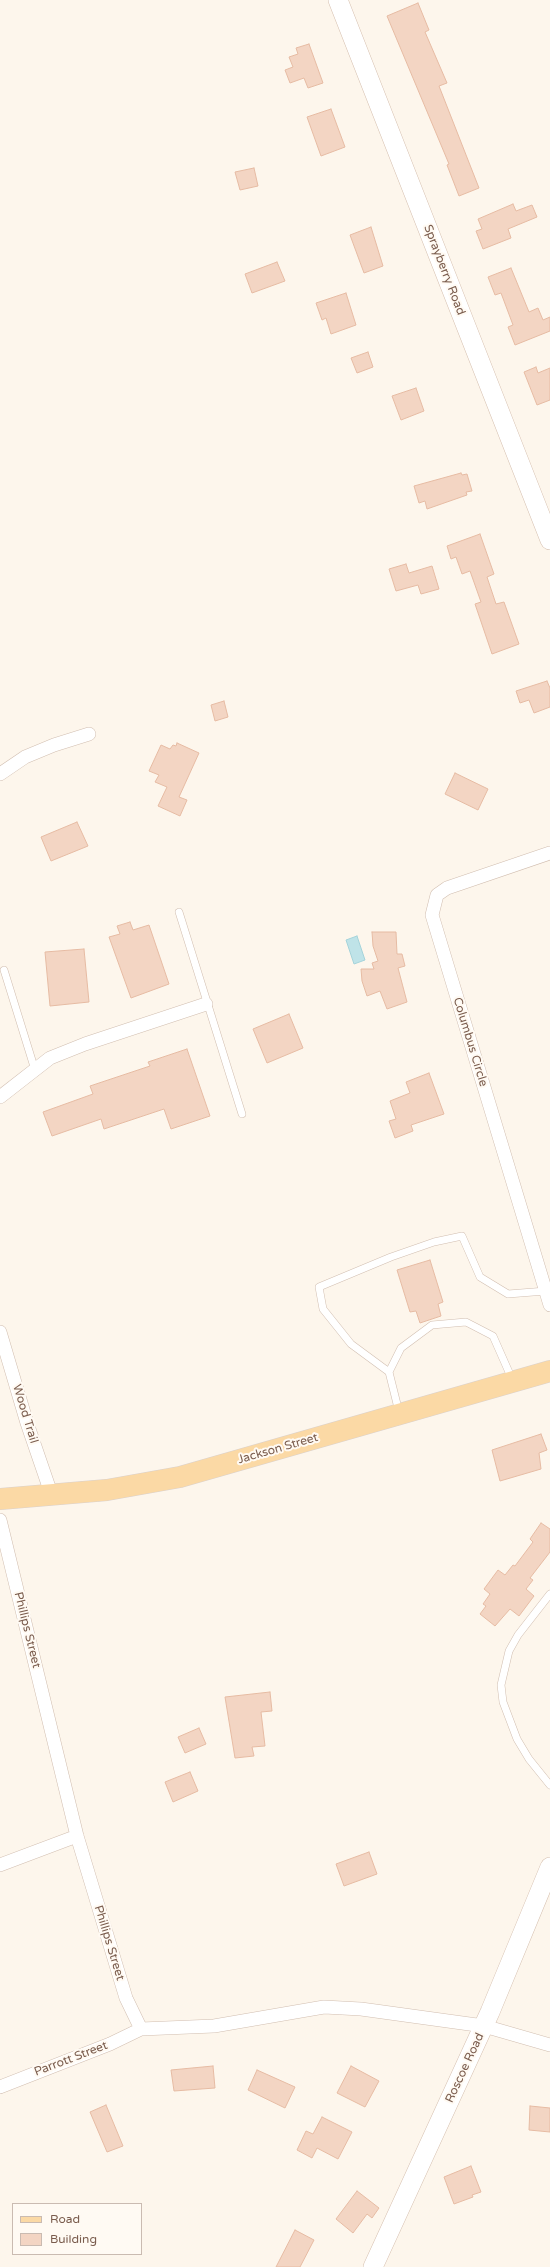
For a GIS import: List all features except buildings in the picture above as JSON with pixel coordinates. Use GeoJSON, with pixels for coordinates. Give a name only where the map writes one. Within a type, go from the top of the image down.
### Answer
{"type":"FeatureCollection","features":[{"type":"Feature","properties":{"kind":"main road","name":"Jackson Street"},"geometry":{"type":"LineString","coordinates":[[0,1499],[52,1496],[107,1490],[180,1477],[550,1371]]}},
{"type":"Feature","properties":{"kind":"street","name":"Sprayberry Road"},"geometry":{"type":"LineString","coordinates":[[338,0],[550,540]]}},
{"type":"Feature","properties":{"kind":"street"},"geometry":{"type":"LineString","coordinates":[[0,774],[25,758],[54,745],[89,734]]}},
{"type":"Feature","properties":{"kind":"street","name":"Columbus Circle"},"geometry":{"type":"LineString","coordinates":[[550,853],[447,888],[437,895],[432,915],[550,1305]]}},
{"type":"Feature","properties":{"kind":"street"},"geometry":{"type":"LineString","coordinates":[[0,1097],[50,1058],[85,1044],[206,1004]]}},
{"type":"Feature","properties":{"kind":"street","name":"Wood Trail"},"geometry":{"type":"LineString","coordinates":[[0,1332],[27,1423],[52,1496]]}},
{"type":"Feature","properties":{"kind":"street","name":"Phillips Street"},"geometry":{"type":"LineString","coordinates":[[0,1520],[77,1836],[126,1998],[141,2029]]}},
{"type":"Feature","properties":{"kind":"street"},"geometry":{"type":"LineString","coordinates":[[0,1865],[77,1836]]}},
{"type":"Feature","properties":{"kind":"street","name":"Roscoe Road"},"geometry":{"type":"LineString","coordinates":[[373,2267],[484,2026],[550,1867]]}},
{"type":"Feature","properties":{"kind":"street"},"geometry":{"type":"LineString","coordinates":[[141,2029],[214,2026],[286,2012],[324,2007],[361,2009],[484,2026],[550,2045]]}},
{"type":"Feature","properties":{"kind":"street","name":"Parrott Street"},"geometry":{"type":"LineString","coordinates":[[0,2087],[110,2044],[141,2029]]}},
{"type":"Feature","properties":{"kind":"lane"},"geometry":{"type":"LineString","coordinates":[[179,912],[206,1004],[242,1114]]}},
{"type":"Feature","properties":{"kind":"lane"},"geometry":{"type":"LineString","coordinates":[[4,970],[36,1070]]}},
{"type":"Feature","properties":{"kind":"lane"},"geometry":{"type":"LineString","coordinates":[[389,1372],[351,1344],[323,1309],[319,1287],[391,1257],[434,1242],[462,1236],[480,1277],[508,1294],[546,1291]]}},
{"type":"Feature","properties":{"kind":"lane"},"geometry":{"type":"LineString","coordinates":[[399,1414],[389,1372],[401,1348],[432,1326],[466,1322],[493,1336],[513,1381]]}},
{"type":"Feature","properties":{"kind":"lane"},"geometry":{"type":"LineString","coordinates":[[550,1594],[518,1634],[512,1646],[501,1685],[503,1702],[517,1739],[529,1759],[550,1785]]}},
{"type":"Feature","properties":{"kind":"water"},"geometry":{"type":"Polygon","coordinates":[[[357,936],[365,960],[354,964],[346,940],[357,936]]]}}]}
